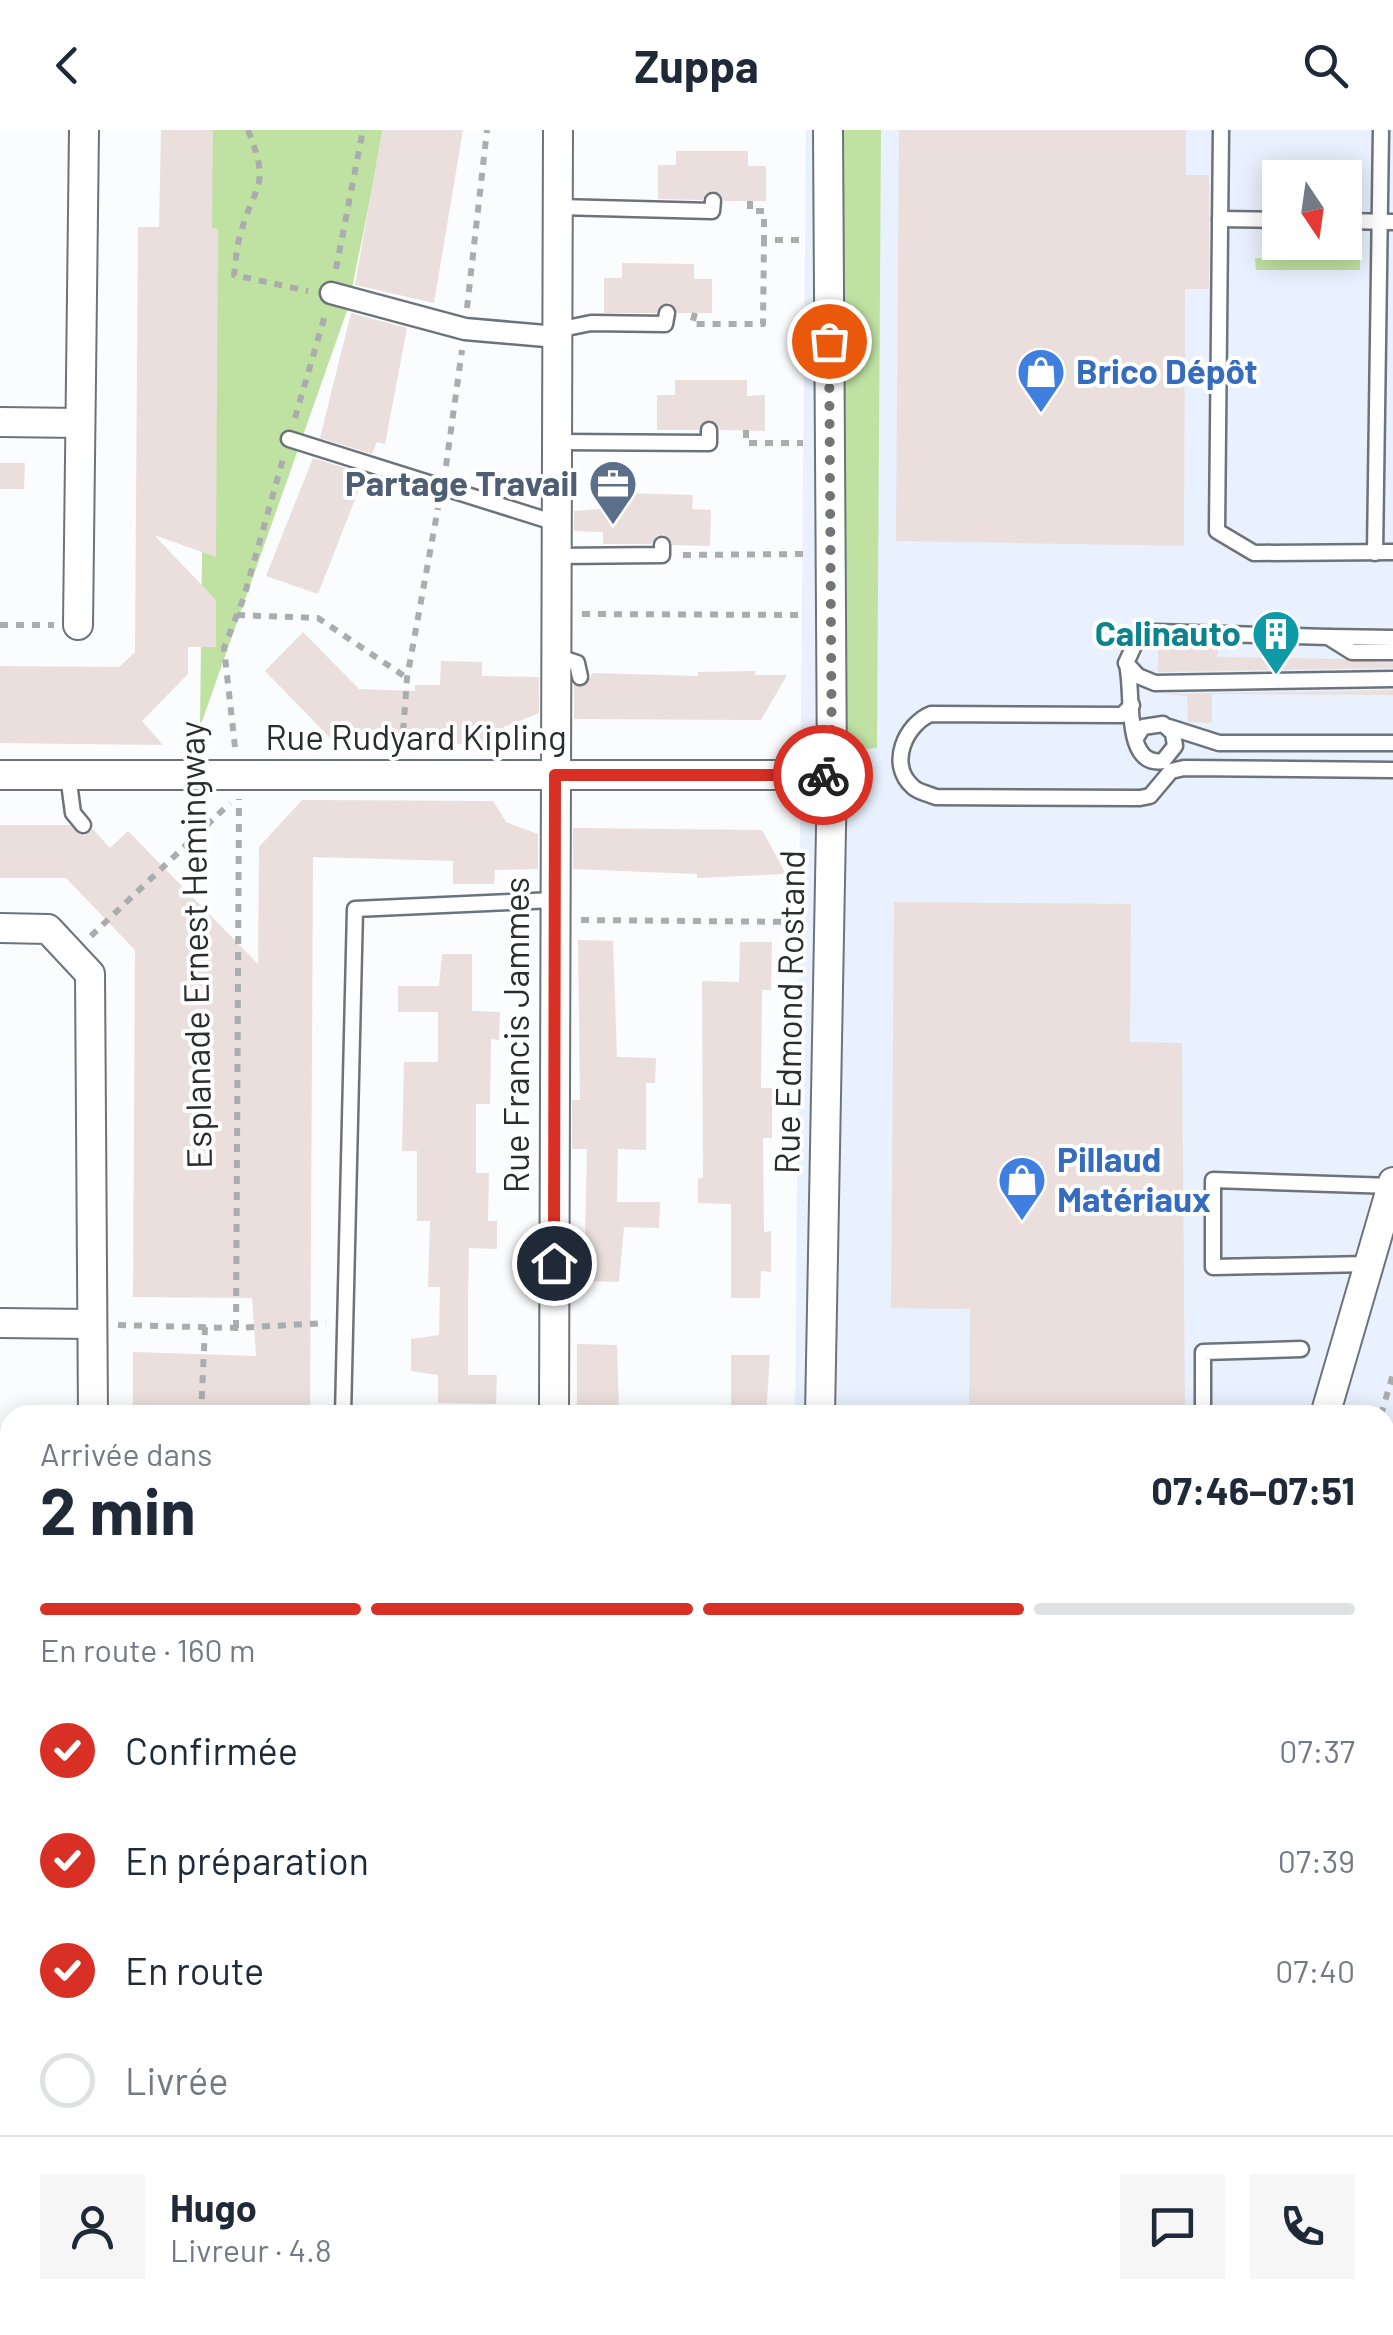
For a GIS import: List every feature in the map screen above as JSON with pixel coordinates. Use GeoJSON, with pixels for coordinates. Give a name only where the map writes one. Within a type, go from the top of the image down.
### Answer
{"type":"FeatureCollection","features":[{"type":"Feature","properties":{"kind":"street"},"geometry":{"type":"LineString","coordinates":[[78,625],[84,130]]}},
{"type":"Feature","properties":{"kind":"street","name":"Rue Francis Jammes"},"geometry":{"type":"LineString","coordinates":[[554,1405],[558,130]]}},
{"type":"Feature","properties":{"kind":"street","name":"Rue Edmond Rostand"},"geometry":{"type":"LineString","coordinates":[[820,1405],[832,775],[828,130]]}},
{"type":"Feature","properties":{"kind":"street"},"geometry":{"type":"LineString","coordinates":[[331,293],[465,328],[557,334]]}},
{"type":"Feature","properties":{"kind":"street"},"geometry":{"type":"LineString","coordinates":[[0,422],[80,423]]}},
{"type":"Feature","properties":{"kind":"street","name":"Rue Rudyard Kipling"},"geometry":{"type":"LineString","coordinates":[[0,776],[238,785],[400,775],[832,775]]}},
{"type":"Feature","properties":{"kind":"street"},"geometry":{"type":"LineString","coordinates":[[0,928],[48,929],[90,974],[93,1405]]}},
{"type":"Feature","properties":{"kind":"street"},"geometry":{"type":"LineString","coordinates":[[1328,1405],[1392,1184]]}},
{"type":"Feature","properties":{"kind":"street"},"geometry":{"type":"LineString","coordinates":[[0,1324],[92,1324]]}},
{"type":"Feature","properties":{"kind":"lane"},"geometry":{"type":"LineString","coordinates":[[1221,130],[1218,531],[1254,553],[1393,552]]}},
{"type":"Feature","properties":{"kind":"lane"},"geometry":{"type":"LineString","coordinates":[[1375,552],[1387,222],[1382,130]]}},
{"type":"Feature","properties":{"kind":"lane"},"geometry":{"type":"LineString","coordinates":[[558,207],[712,211],[713,201]]}},
{"type":"Feature","properties":{"kind":"lane"},"geometry":{"type":"LineString","coordinates":[[1220,219],[1262,220]]}},
{"type":"Feature","properties":{"kind":"lane"},"geometry":{"type":"LineString","coordinates":[[557,334],[592,323],[665,324],[667,314]]}},
{"type":"Feature","properties":{"kind":"lane"},"geometry":{"type":"LineString","coordinates":[[557,442],[709,443],[709,430]]}},
{"type":"Feature","properties":{"kind":"lane"},"geometry":{"type":"LineString","coordinates":[[288,439],[556,522]]}},
{"type":"Feature","properties":{"kind":"lane"},"geometry":{"type":"LineString","coordinates":[[556,556],[662,555],[662,545]]}},
{"type":"Feature","properties":{"kind":"lane"},"geometry":{"type":"LineString","coordinates":[[1393,638],[1156,632],[1139,635],[1126,663],[1133,685],[1140,756],[1171,771],[1393,770]]}},
{"type":"Feature","properties":{"kind":"lane"},"geometry":{"type":"LineString","coordinates":[[1328,637],[1352,652],[1393,652]]}},
{"type":"Feature","properties":{"kind":"lane"},"geometry":{"type":"LineString","coordinates":[[556,656],[577,664],[580,677]]}},
{"type":"Feature","properties":{"kind":"lane"},"geometry":{"type":"LineString","coordinates":[[1126,663],[1154,683],[1393,680]]}},
{"type":"Feature","properties":{"kind":"lane"},"geometry":{"type":"LineString","coordinates":[[1132,705],[1122,714],[932,714],[915,720],[903,735],[904,773],[914,788],[936,797],[1140,798],[1150,796],[1171,771]]}},
{"type":"Feature","properties":{"kind":"lane"},"geometry":{"type":"LineString","coordinates":[[1136,738],[1149,724],[1219,743],[1393,743]]}},
{"type":"Feature","properties":{"kind":"lane"},"geometry":{"type":"LineString","coordinates":[[1157,762],[1168,758],[1176,746],[1169,727]]}},
{"type":"Feature","properties":{"kind":"lane"},"geometry":{"type":"LineString","coordinates":[[68,776],[72,813],[83,825]]}},
{"type":"Feature","properties":{"kind":"lane"},"geometry":{"type":"LineString","coordinates":[[343,1405],[355,908],[555,910]]}},
{"type":"Feature","properties":{"kind":"lane"},"geometry":{"type":"LineString","coordinates":[[1369,1264],[1213,1267],[1213,1180],[1392,1184]]}},
{"type":"Feature","properties":{"kind":"lane"},"geometry":{"type":"LineString","coordinates":[[1203,1405],[1203,1352],[1300,1349]]}},
{"type":"Feature","properties":{"kind":"path"},"geometry":{"type":"LineString","coordinates":[[248,130],[261,163],[261,188],[240,234],[234,276],[297,290]]}},
{"type":"Feature","properties":{"kind":"path","name":"Esplanade Ernest Hemingway"},"geometry":{"type":"LineString","coordinates":[[236,1328],[238,785],[224,648],[331,293],[363,130]]}},
{"type":"Feature","properties":{"kind":"path"},"geometry":{"type":"LineString","coordinates":[[400,775],[407,678],[442,488],[487,130]]}},
{"type":"Feature","properties":{"kind":"path"},"geometry":{"type":"LineString","coordinates":[[750,201],[750,211]]}},
{"type":"Feature","properties":{"kind":"path"},"geometry":{"type":"LineString","coordinates":[[695,314],[692,324],[763,324],[764,211],[740,212]]}},
{"type":"Feature","properties":{"kind":"path"},"geometry":{"type":"LineString","coordinates":[[764,240],[828,239]]}},
{"type":"Feature","properties":{"kind":"path"},"geometry":{"type":"LineString","coordinates":[[746,430],[746,443],[829,443]]}},
{"type":"Feature","properties":{"kind":"path"},"geometry":{"type":"LineString","coordinates":[[688,552],[767,556]]}},
{"type":"Feature","properties":{"kind":"path"},"geometry":{"type":"LineString","coordinates":[[556,614],[831,616]]}},
{"type":"Feature","properties":{"kind":"path"},"geometry":{"type":"LineString","coordinates":[[237,615],[318,618],[407,678]]}},
{"type":"Feature","properties":{"kind":"path"},"geometry":{"type":"LineString","coordinates":[[0,625],[78,625]]}},
{"type":"Feature","properties":{"kind":"path"},"geometry":{"type":"LineString","coordinates":[[72,955],[238,785]]}},
{"type":"Feature","properties":{"kind":"path"},"geometry":{"type":"LineString","coordinates":[[555,910],[829,922]]}},
{"type":"Feature","properties":{"kind":"path"},"geometry":{"type":"LineString","coordinates":[[92,1324],[236,1328],[345,1322]]}},
{"type":"Feature","properties":{"kind":"path"},"geometry":{"type":"LineString","coordinates":[[202,1405],[206,1327]]}},
{"type":"Feature","properties":{"kind":"path"},"geometry":{"type":"LineString","coordinates":[[1384,1405],[1393,1374]]}},
{"type":"Feature","properties":{"kind":"shaded area"},"geometry":{"type":"Polygon","coordinates":[[[806,130],[1393,130],[1393,1405],[795,1405],[806,130]]]}},
{"type":"Feature","properties":{"kind":"green space"},"geometry":{"type":"Polygon","coordinates":[[[207,130],[384,130],[348,308],[200,727],[207,130]]]}},
{"type":"Feature","properties":{"kind":"green space"},"geometry":{"type":"Polygon","coordinates":[[[830,130],[881,130],[877,748],[823,753],[830,130]]]}},
{"type":"Feature","properties":{"kind":"green space"},"geometry":{"type":"Polygon","coordinates":[[[1255,258],[1360,260],[1360,270],[1256,270],[1255,258]]]}},
{"type":"Feature","properties":{"kind":"building"},"geometry":{"type":"Polygon","coordinates":[[[161,130],[213,130],[212,228],[218,229],[216,557],[154,535],[216,600],[216,647],[188,647],[188,674],[142,721],[163,745],[0,743],[0,666],[119,667],[135,652],[138,227],[159,227],[161,130]]]}},
{"type":"Feature","properties":{"kind":"building"},"geometry":{"type":"Polygon","coordinates":[[[382,130],[463,130],[434,303],[355,285],[382,130]]]}},
{"type":"Feature","properties":{"kind":"building","name":"Brico Dépôt"},"geometry":{"type":"Polygon","coordinates":[[[899,130],[1186,130],[1186,175],[1209,175],[1209,289],[1185,289],[1184,546],[896,541],[899,130]]]}},
{"type":"Feature","properties":{"kind":"building"},"geometry":{"type":"Polygon","coordinates":[[[676,151],[748,151],[748,166],[766,166],[766,201],[724,201],[713,190],[702,200],[658,199],[658,165],[676,165],[676,151]]]}},
{"type":"Feature","properties":{"kind":"building"},"geometry":{"type":"Polygon","coordinates":[[[622,263],[694,264],[694,279],[712,279],[712,313],[677,313],[668,302],[656,313],[604,313],[604,278],[622,278],[622,263]]]}},
{"type":"Feature","properties":{"kind":"building"},"geometry":{"type":"Polygon","coordinates":[[[351,313],[407,328],[385,444],[377,442],[372,454],[320,438],[351,313]]]}},
{"type":"Feature","properties":{"kind":"building"},"geometry":{"type":"Polygon","coordinates":[[[675,380],[747,380],[747,396],[765,395],[765,431],[720,430],[710,420],[698,430],[657,430],[657,395],[675,395],[675,380]]]}},
{"type":"Feature","properties":{"kind":"building"},"geometry":{"type":"Polygon","coordinates":[[[313,458],[365,474],[318,594],[266,576],[313,458]]]}},
{"type":"Feature","properties":{"kind":"building"},"geometry":{"type":"Polygon","coordinates":[[[0,463],[25,463],[24,489],[0,489],[0,463]]]}},
{"type":"Feature","properties":{"kind":"building"},"geometry":{"type":"Polygon","coordinates":[[[625,493],[693,495],[692,509],[711,510],[710,546],[673,545],[663,534],[651,544],[603,544],[603,532],[574,531],[574,511],[623,507],[625,493]]]}},
{"type":"Feature","properties":{"kind":"building"},"geometry":{"type":"Polygon","coordinates":[[[303,632],[359,689],[415,691],[415,685],[440,685],[441,661],[482,662],[482,676],[539,677],[539,713],[504,727],[495,744],[335,743],[265,671],[303,632]]]}},
{"type":"Feature","properties":{"kind":"building"},"geometry":{"type":"Polygon","coordinates":[[[1158,643],[1219,644],[1217,657],[1343,659],[1393,663],[1393,668],[1158,672],[1158,643]]]}},
{"type":"Feature","properties":{"kind":"building"},"geometry":{"type":"Polygon","coordinates":[[[755,671],[755,675],[787,675],[761,720],[574,719],[574,685],[586,685],[593,673],[698,676],[698,672],[755,671]]]}},
{"type":"Feature","properties":{"kind":"building"},"geometry":{"type":"Polygon","coordinates":[[[1393,690],[1393,695],[1212,694],[1212,723],[1188,722],[1187,696],[1162,694],[1393,690]]]}},
{"type":"Feature","properties":{"kind":"building"},"geometry":{"type":"Polygon","coordinates":[[[302,800],[493,801],[506,822],[538,834],[538,869],[495,870],[494,884],[453,884],[453,861],[313,857],[310,1405],[133,1405],[133,1352],[256,1356],[252,1298],[133,1297],[135,950],[66,878],[0,878],[0,825],[70,825],[84,836],[93,829],[110,848],[128,831],[258,964],[259,847],[302,800]]]}},
{"type":"Feature","properties":{"kind":"building"},"geometry":{"type":"Polygon","coordinates":[[[573,828],[762,830],[786,874],[697,878],[697,874],[573,869],[573,828]]]}},
{"type":"Feature","properties":{"kind":"building","name":"Pillaud Matériaux"},"geometry":{"type":"Polygon","coordinates":[[[894,902],[1131,904],[1130,1042],[1182,1043],[1185,1405],[969,1405],[970,1309],[891,1308],[894,902]]]}},
{"type":"Feature","properties":{"kind":"building"},"geometry":{"type":"Polygon","coordinates":[[[578,940],[613,941],[617,1057],[656,1058],[655,1083],[646,1083],[646,1150],[618,1149],[617,1202],[660,1202],[659,1228],[624,1227],[619,1282],[577,1281],[578,1242],[585,1242],[587,1149],[572,1149],[572,1100],[580,1100],[578,940]]]}},
{"type":"Feature","properties":{"kind":"building"},"geometry":{"type":"Polygon","coordinates":[[[740,942],[772,942],[771,990],[762,990],[761,1088],[772,1088],[772,1138],[763,1138],[764,1232],[771,1231],[771,1272],[761,1271],[760,1298],[731,1298],[731,1204],[698,1203],[698,1178],[703,1178],[702,981],[739,982],[740,942]]]}},
{"type":"Feature","properties":{"kind":"building"},"geometry":{"type":"Polygon","coordinates":[[[442,954],[472,954],[472,1011],[500,1012],[499,1040],[491,1039],[490,1104],[476,1104],[476,1173],[489,1173],[488,1221],[497,1221],[497,1249],[469,1248],[468,1296],[468,1375],[497,1375],[496,1404],[438,1403],[438,1375],[411,1371],[411,1339],[439,1335],[440,1287],[428,1287],[430,1221],[417,1221],[417,1151],[402,1151],[404,1062],[438,1062],[438,1012],[398,1012],[398,986],[439,986],[442,954]]]}},
{"type":"Feature","properties":{"kind":"building"},"geometry":{"type":"Polygon","coordinates":[[[577,1344],[617,1345],[619,1405],[577,1405],[577,1344]]]}},
{"type":"Feature","properties":{"kind":"building"},"geometry":{"type":"Polygon","coordinates":[[[731,1355],[770,1355],[767,1405],[731,1405],[731,1355]]]}},
{"type":"Feature","properties":{"kind":"way so far"},"geometry":{"type":"LineString","coordinates":[[823,775],[832,775],[829,341]]}},
{"type":"Feature","properties":{"kind":"place","name":"Brico Dépôt"},"geometry":{"type":"Point","coordinates":[1041,414]}},
{"type":"Feature","properties":{"kind":"place","name":"Partage Travail"},"geometry":{"type":"Point","coordinates":[613,526]}},
{"type":"Feature","properties":{"kind":"place","name":"Calinauto"},"geometry":{"type":"Point","coordinates":[1276,676]}},
{"type":"Feature","properties":{"kind":"place","name":"Pillaud Matériaux"},"geometry":{"type":"Point","coordinates":[1022,1222]}},
{"type":"Feature","properties":{"kind":"route"},"geometry":{"type":"LineString","coordinates":[[554,1263],[555,775],[823,775]]}}]}
